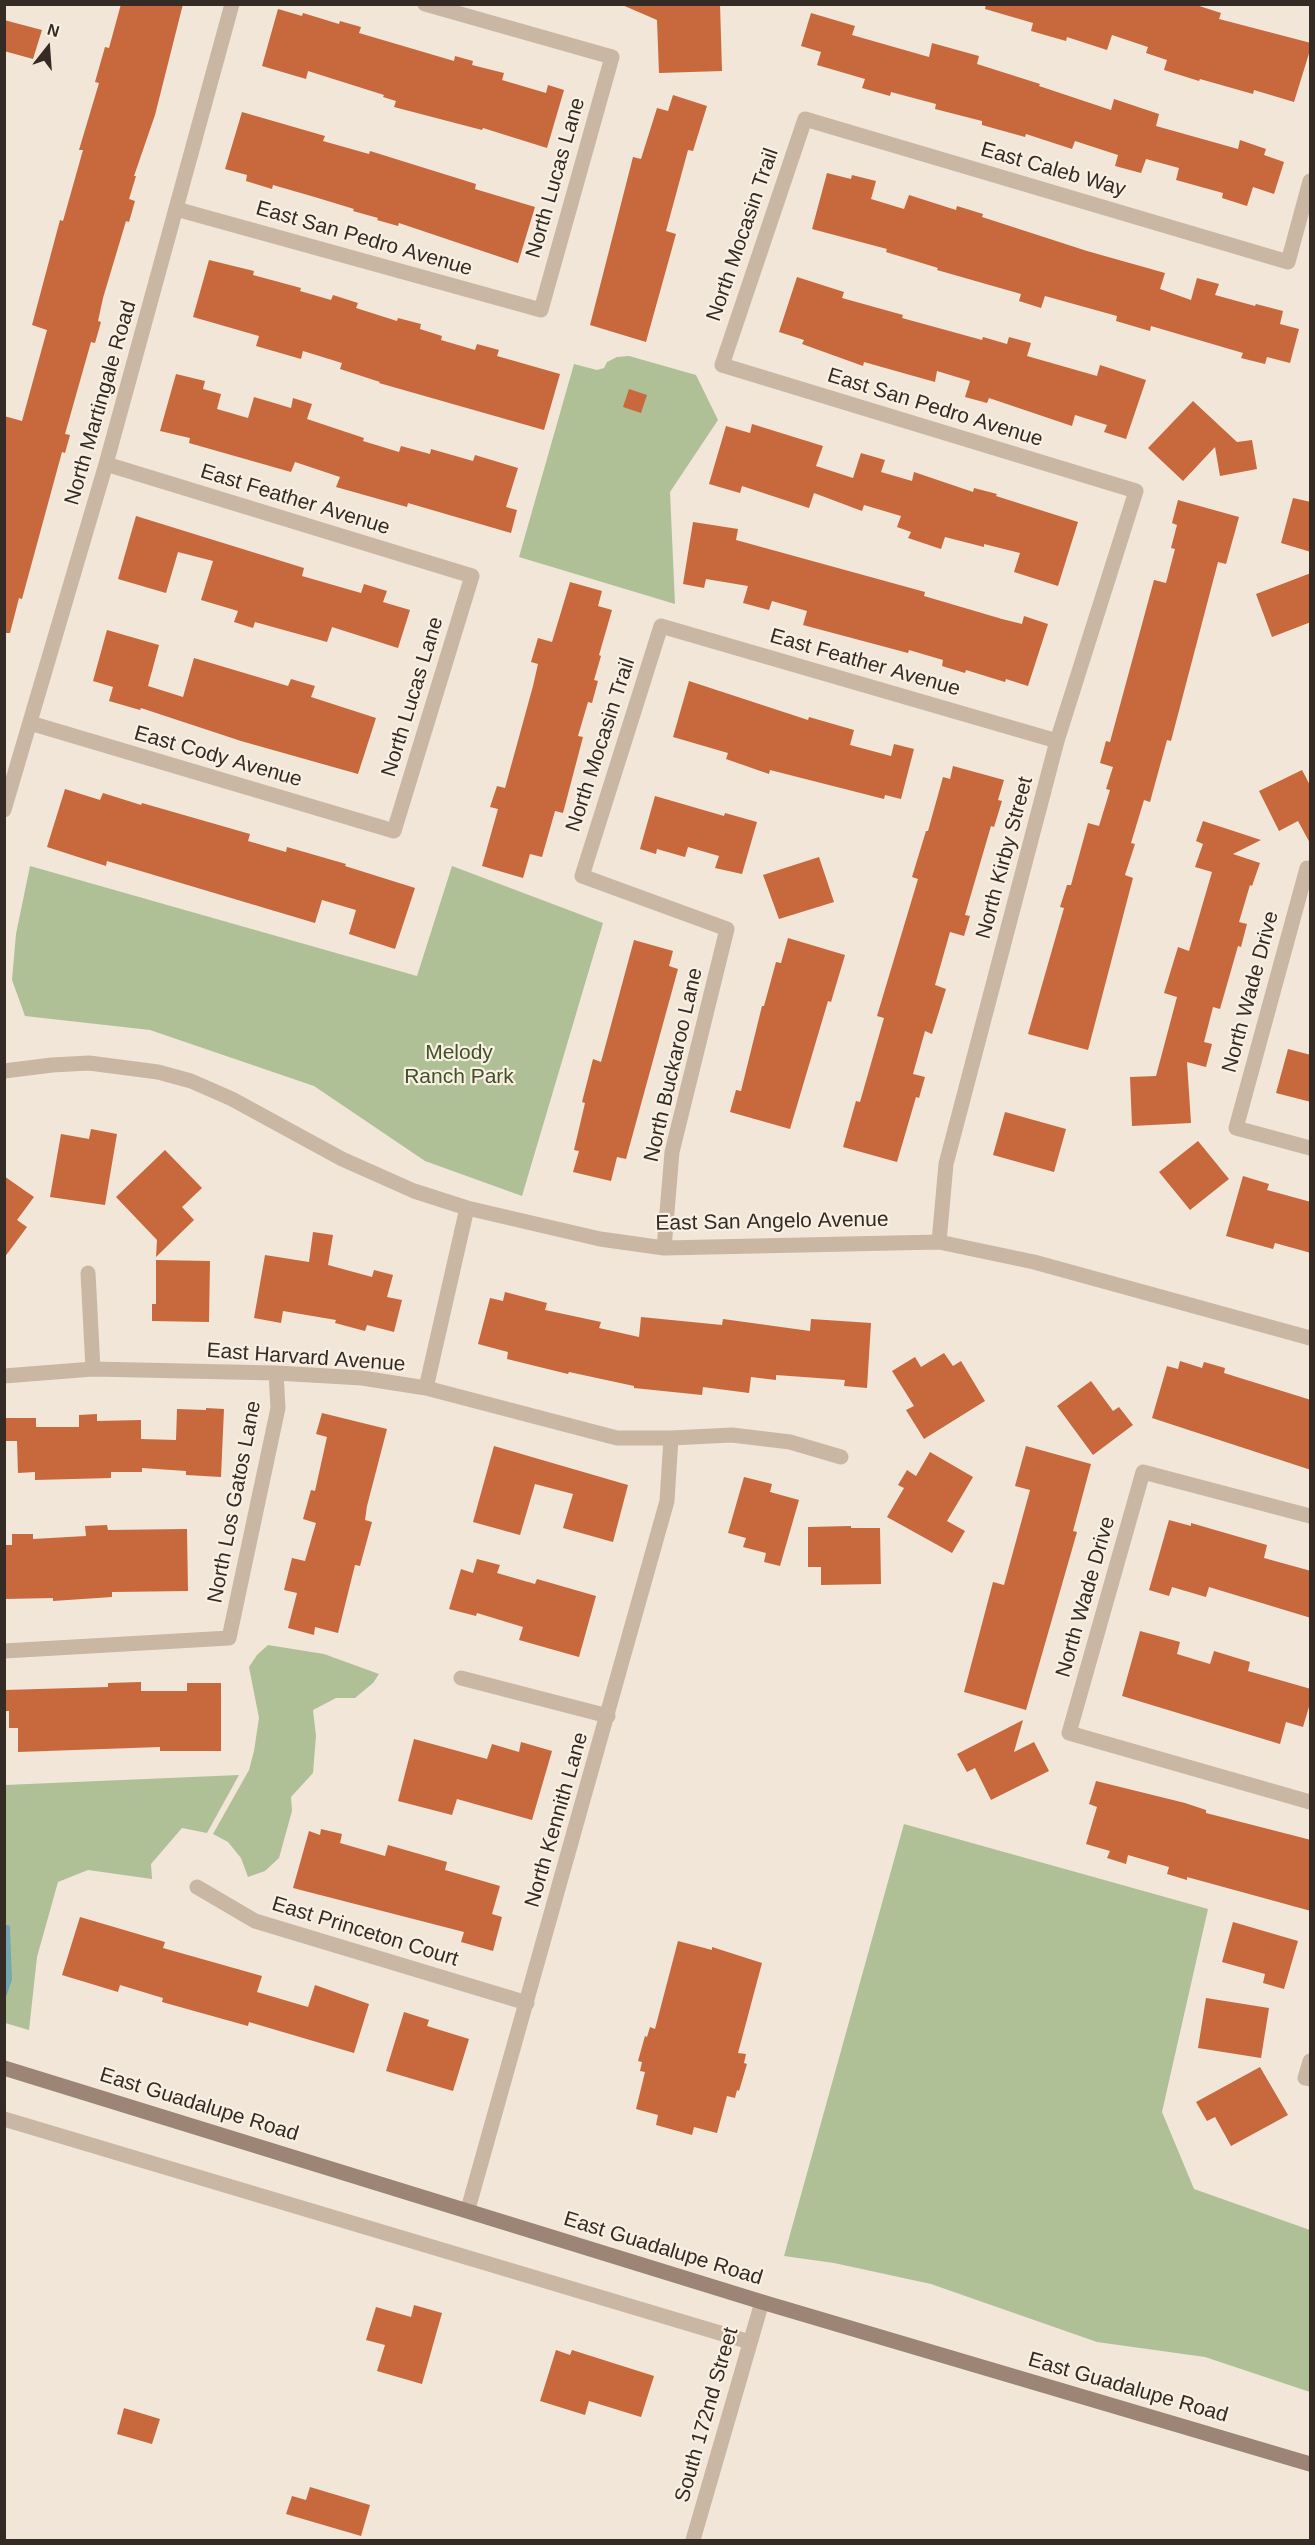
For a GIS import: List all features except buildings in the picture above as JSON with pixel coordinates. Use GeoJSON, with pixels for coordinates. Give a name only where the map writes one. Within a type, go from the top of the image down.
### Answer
{"type":"FeatureCollection","features":[{"type":"Feature","properties":{"kind":"main road","name":"East Guadalupe Road"},"geometry":{"type":"LineString","coordinates":[[4,2068],[468,2209],[762,2302],[1311,2464]]}},
{"type":"Feature","properties":{"kind":"street","name":"North Martingale Road"},"geometry":{"type":"LineString","coordinates":[[4,810],[106,464],[232,4]]}},
{"type":"Feature","properties":{"kind":"street","name":"North Lucas Lane"},"geometry":{"type":"LineString","coordinates":[[425,4],[612,57],[540,310]]}},
{"type":"Feature","properties":{"kind":"street","name":"East Caleb Way"},"geometry":{"type":"LineString","coordinates":[[805,119],[1288,262],[1311,181]]}},
{"type":"Feature","properties":{"kind":"street","name":"North Mocasin Trail"},"geometry":{"type":"LineString","coordinates":[[722,365],[805,119]]}},
{"type":"Feature","properties":{"kind":"street","name":"East San Pedro Avenue"},"geometry":{"type":"LineString","coordinates":[[176,209],[540,310]]}},
{"type":"Feature","properties":{"kind":"street","name":"East San Pedro Avenue"},"geometry":{"type":"LineString","coordinates":[[722,365],[1136,491]]}},
{"type":"Feature","properties":{"kind":"street","name":"East Feather Avenue"},"geometry":{"type":"LineString","coordinates":[[106,464],[472,576]]}},
{"type":"Feature","properties":{"kind":"street","name":"North Kirby Street"},"geometry":{"type":"LineString","coordinates":[[939,1242],[946,1164],[1057,741],[1136,491]]}},
{"type":"Feature","properties":{"kind":"street","name":"North Lucas Lane"},"geometry":{"type":"LineString","coordinates":[[394,831],[472,576]]}},
{"type":"Feature","properties":{"kind":"street","name":"North Mocasin Trail"},"geometry":{"type":"LineString","coordinates":[[661,626],[582,876],[727,928]]}},
{"type":"Feature","properties":{"kind":"street","name":"East Feather Avenue"},"geometry":{"type":"LineString","coordinates":[[661,626],[1057,741]]}},
{"type":"Feature","properties":{"kind":"street","name":"East Cody Avenue"},"geometry":{"type":"LineString","coordinates":[[30,723],[394,831]]}},
{"type":"Feature","properties":{"kind":"street","name":"North Wade Drive"},"geometry":{"type":"LineString","coordinates":[[1309,869],[1236,1128],[1311,1148]]}},
{"type":"Feature","properties":{"kind":"street","name":"North Buckaroo Lane"},"geometry":{"type":"LineString","coordinates":[[664,1248],[672,1152],[727,928]]}},
{"type":"Feature","properties":{"kind":"street","name":"East San Angelo Avenue"},"geometry":{"type":"LineString","coordinates":[[4,1071],[89,1063],[158,1072],[191,1081],[232,1099],[375,1175],[467,1208],[600,1239],[664,1248],[939,1242],[1034,1262],[1311,1338]]}},
{"type":"Feature","properties":{"kind":"street"},"geometry":{"type":"LineString","coordinates":[[426,1388],[467,1208]]}},
{"type":"Feature","properties":{"kind":"street"},"geometry":{"type":"LineString","coordinates":[[88,1273],[93,1370]]}},
{"type":"Feature","properties":{"kind":"street","name":"East Harvard Avenue"},"geometry":{"type":"LineString","coordinates":[[4,1376],[93,1370],[276,1373],[362,1378],[426,1388],[617,1438],[732,1436],[790,1442],[841,1456]]}},
{"type":"Feature","properties":{"kind":"street","name":"North Los Gatos Lane"},"geometry":{"type":"LineString","coordinates":[[4,1651],[229,1638],[278,1408],[276,1373]]}},
{"type":"Feature","properties":{"kind":"street","name":"North Kennith Lane"},"geometry":{"type":"LineString","coordinates":[[468,2209],[667,1501],[671,1438]]}},
{"type":"Feature","properties":{"kind":"street","name":"North Wade Drive"},"geometry":{"type":"LineString","coordinates":[[1311,1516],[1143,1472],[1069,1733],[1311,1802]]}},
{"type":"Feature","properties":{"kind":"street"},"geometry":{"type":"LineString","coordinates":[[461,1678],[608,1716]]}},
{"type":"Feature","properties":{"kind":"street","name":"East Princeton Court"},"geometry":{"type":"LineString","coordinates":[[197,1887],[255,1921],[527,2003]]}},
{"type":"Feature","properties":{"kind":"street"},"geometry":{"type":"LineString","coordinates":[[1308,2079],[1311,2061]]}},
{"type":"Feature","properties":{"kind":"street"},"geometry":{"type":"LineString","coordinates":[[4,2119],[750,2342]]}},
{"type":"Feature","properties":{"kind":"street","name":"South 172nd Street"},"geometry":{"type":"LineString","coordinates":[[693,2541],[762,2302]]}},
{"type":"Feature","properties":{"kind":"green space"},"geometry":{"type":"Polygon","coordinates":[[[629,356],[696,375],[718,420],[670,492],[675,604],[519,557],[574,364],[597,370],[604,368],[607,362],[617,357],[629,356]]]}},
{"type":"Feature","properties":{"kind":"green space","name":"Melody Ranch Park"},"geometry":{"type":"Polygon","coordinates":[[[30,866],[417,976],[452,866],[603,923],[522,1196],[425,1161],[314,1086],[150,1030],[25,1016],[12,980],[16,934],[30,866]]]}},
{"type":"Feature","properties":{"kind":"green space"},"geometry":{"type":"Polygon","coordinates":[[[268,1645],[324,1654],[379,1674],[373,1683],[355,1698],[336,1698],[313,1710],[316,1736],[313,1773],[291,1797],[292,1811],[279,1858],[265,1871],[248,1877],[241,1858],[228,1842],[213,1834],[249,1770],[259,1718],[249,1667],[268,1645]]]}},
{"type":"Feature","properties":{"kind":"green space"},"geometry":{"type":"Polygon","coordinates":[[[239,1775],[207,1833],[182,1828],[151,1864],[152,1879],[88,1870],[58,1882],[37,1957],[29,2030],[5,2023],[5,1785],[239,1775]]]}},
{"type":"Feature","properties":{"kind":"green space"},"geometry":{"type":"Polygon","coordinates":[[[904,1824],[1208,1909],[1162,2112],[1194,2189],[1310,2230],[1310,2392],[1205,2357],[1097,2342],[931,2284],[834,2263],[784,2256],[904,1824]]]}},
{"type":"Feature","properties":{"kind":"waterway"},"geometry":{"type":"LineString","coordinates":[[4,1994],[9,1979],[7,1928]]}}]}
